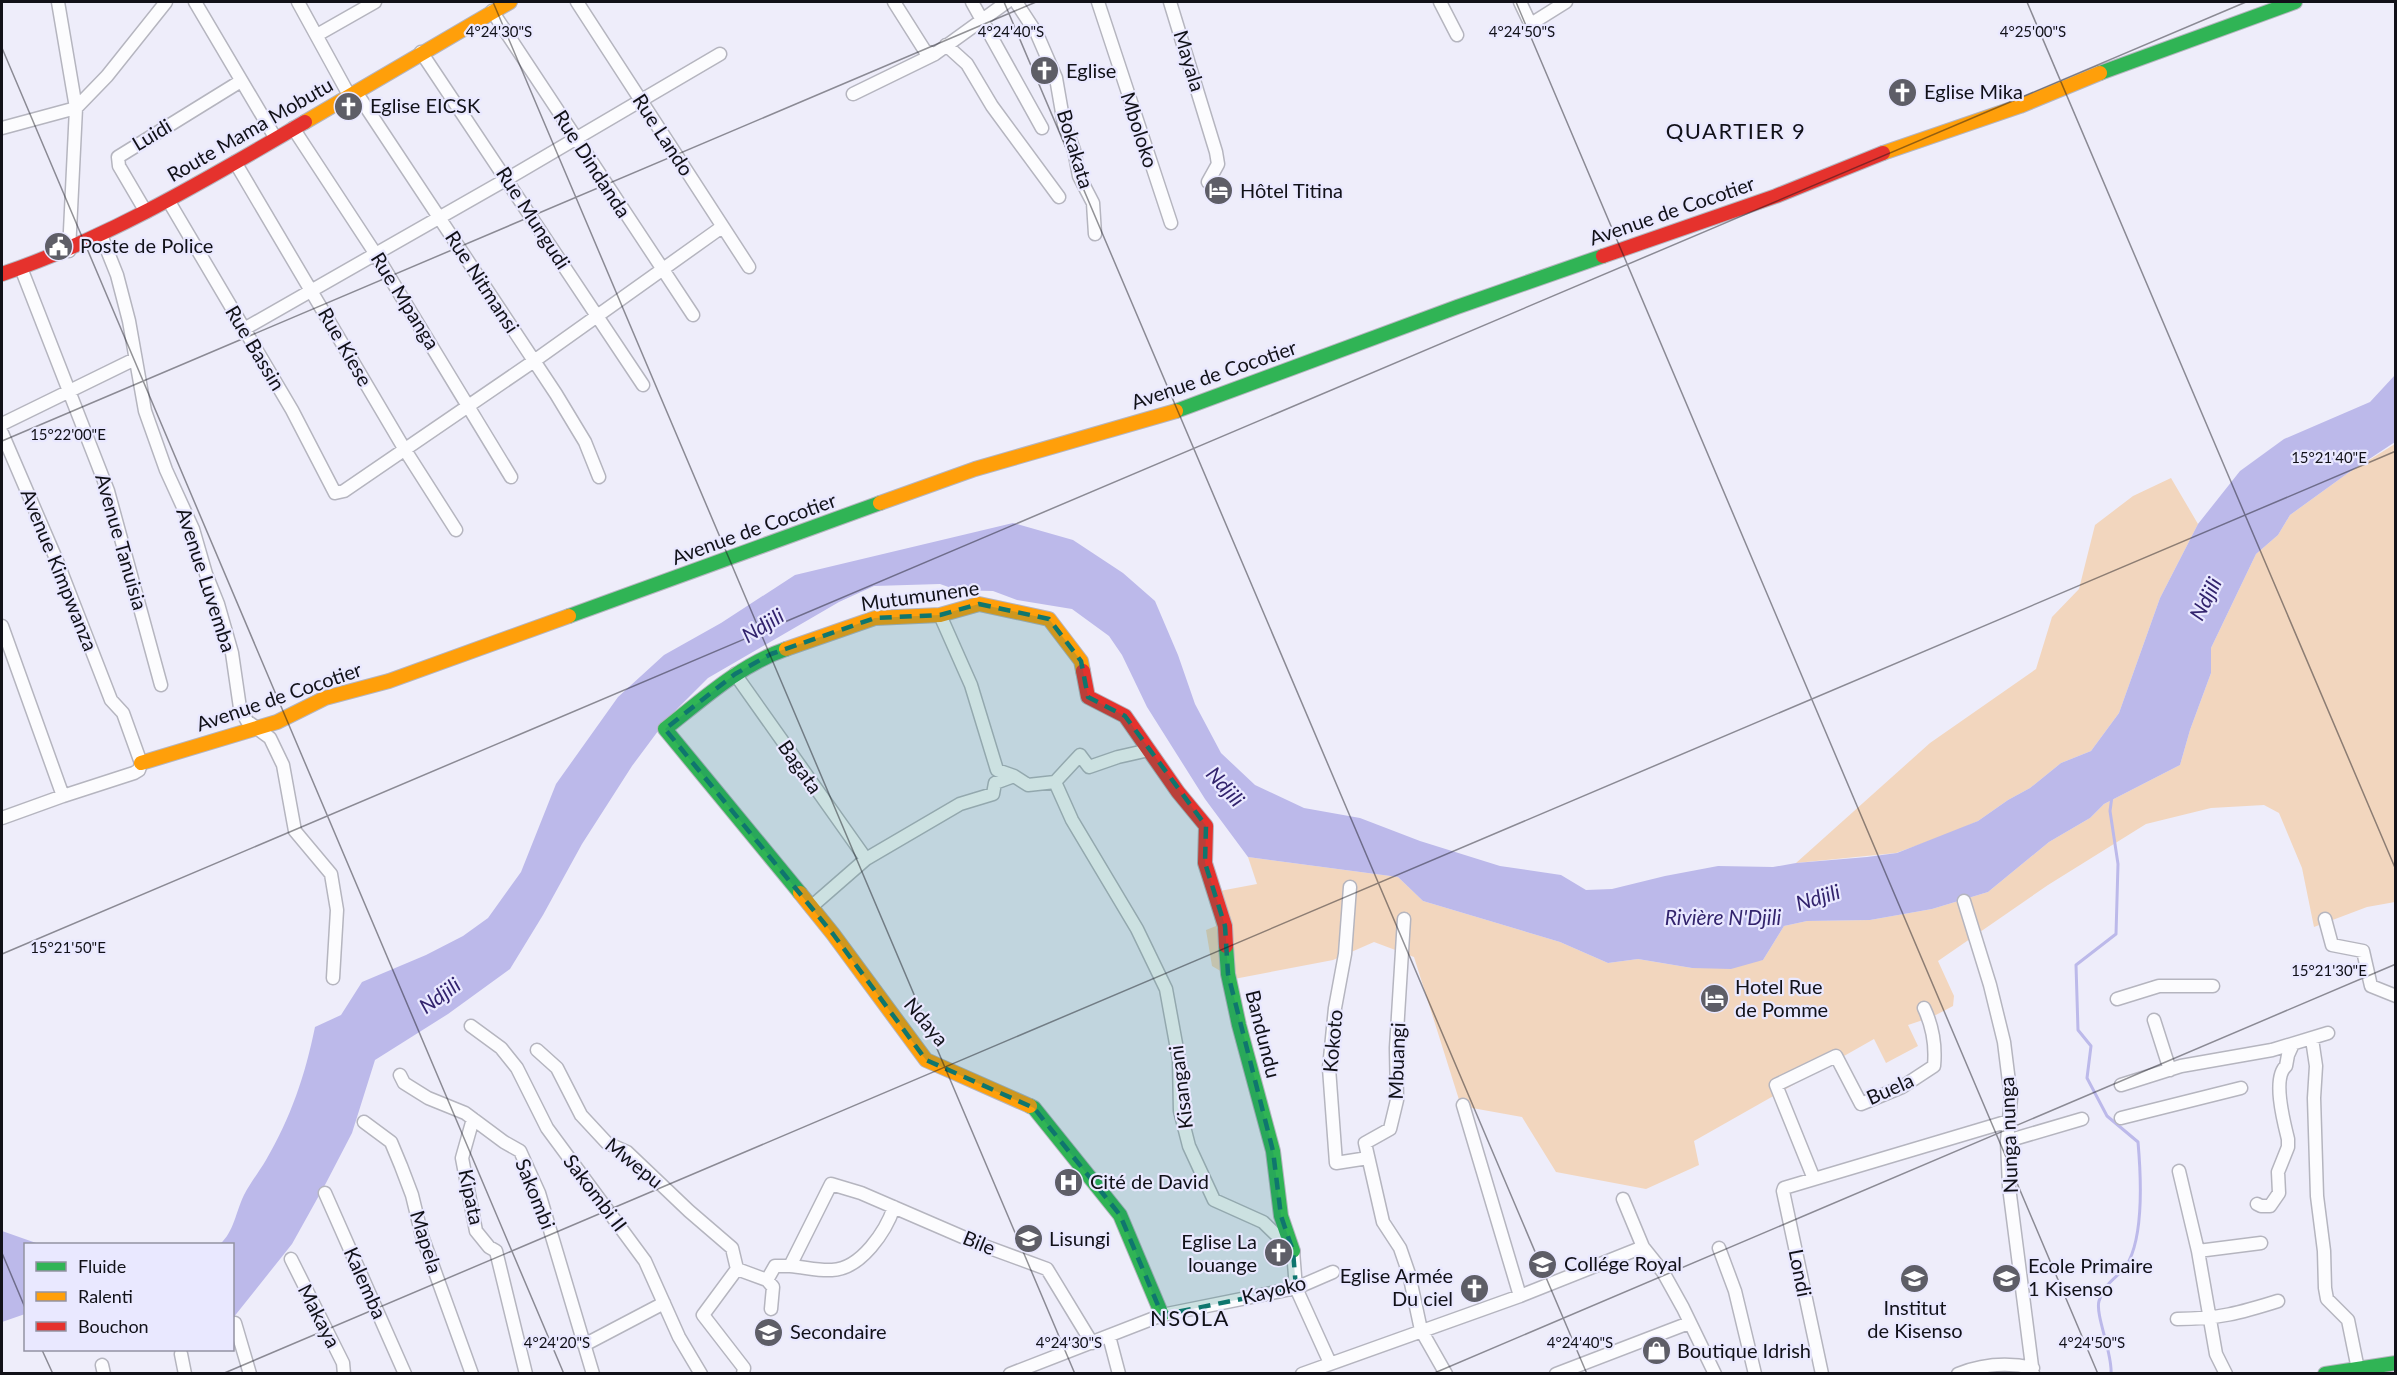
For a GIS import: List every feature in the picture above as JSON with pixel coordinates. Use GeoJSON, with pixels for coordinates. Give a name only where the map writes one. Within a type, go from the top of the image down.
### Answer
{"type":"FeatureCollection","features":[{"type":"Feature","properties":{"kind":"street"},"geometry":{"type":"LineString","coordinates":[[58,2],[76,108],[69,250]]}},
{"type":"Feature","properties":{"kind":"street"},"geometry":{"type":"LineString","coordinates":[[2,128],[76,108],[107,76],[166,2]]}},
{"type":"Feature","properties":{"kind":"street"},"geometry":{"type":"LineString","coordinates":[[195,2],[276,139]]}},
{"type":"Feature","properties":{"kind":"street","name":"Rue Nitmansi"},"geometry":{"type":"LineString","coordinates":[[298,2],[352,93],[439,216],[534,361],[585,442],[599,477]]}},
{"type":"Feature","properties":{"kind":"street"},"geometry":{"type":"LineString","coordinates":[[317,35],[375,2]]}},
{"type":"Feature","properties":{"kind":"street","name":"Route Mama Mobutu"},"geometry":{"type":"LineString","coordinates":[[2,274],[69,250],[146,212],[510,2]]}},
{"type":"Feature","properties":{"kind":"street","name":"Rue Lando"},"geometry":{"type":"LineString","coordinates":[[577,2],[749,267]]}},
{"type":"Feature","properties":{"kind":"street"},"geometry":{"type":"LineString","coordinates":[[894,2],[925,51],[935,54]]}},
{"type":"Feature","properties":{"kind":"street"},"geometry":{"type":"LineString","coordinates":[[972,2],[1042,128]]}},
{"type":"Feature","properties":{"kind":"street"},"geometry":{"type":"LineString","coordinates":[[853,94],[935,54],[1007,2]]}},
{"type":"Feature","properties":{"kind":"street","name":"Bokakata"},"geometry":{"type":"LineString","coordinates":[[1016,2],[1037,34],[1056,78],[1064,124],[1074,150],[1079,176],[1093,203],[1095,234]]}},
{"type":"Feature","properties":{"kind":"street","name":"Mboloko"},"geometry":{"type":"LineString","coordinates":[[1098,2],[1171,224]]}},
{"type":"Feature","properties":{"kind":"street","name":"Mayala"},"geometry":{"type":"LineString","coordinates":[[1170,2],[1218,164],[1208,182]]}},
{"type":"Feature","properties":{"kind":"street"},"geometry":{"type":"LineString","coordinates":[[1440,2],[1457,35]]}},
{"type":"Feature","properties":{"kind":"street"},"geometry":{"type":"LineString","coordinates":[[1520,2],[1529,21],[1538,21],[1566,2]]}},
{"type":"Feature","properties":{"kind":"street","name":"Avenue de Cocotier"},"geometry":{"type":"LineString","coordinates":[[141,764],[277,722],[298,714],[325,698],[389,681],[975,469],[1167,414],[1457,307],[1776,196],[1872,157],[2020,106],[2116,67],[2295,2]]}},
{"type":"Feature","properties":{"kind":"street","name":"Rue Dindanda"},"geometry":{"type":"LineString","coordinates":[[492,11],[693,315]]}},
{"type":"Feature","properties":{"kind":"street"},"geometry":{"type":"LineString","coordinates":[[946,45],[967,64],[992,106],[1059,197]]}},
{"type":"Feature","properties":{"kind":"street","name":"Rue Mungudi"},"geometry":{"type":"LineString","coordinates":[[422,52],[643,385]]}},
{"type":"Feature","properties":{"kind":"street"},"geometry":{"type":"LineString","coordinates":[[244,329],[720,54]]}},
{"type":"Feature","properties":{"kind":"street","name":"Luidi"},"geometry":{"type":"LineString","coordinates":[[146,212],[119,166],[118,157],[242,81]]}},
{"type":"Feature","properties":{"kind":"street","name":"Rue Mpanga"},"geometry":{"type":"LineString","coordinates":[[293,128],[375,253],[511,477]]}},
{"type":"Feature","properties":{"kind":"street","name":"Rue Kiese"},"geometry":{"type":"LineString","coordinates":[[235,162],[405,450],[456,530]]}},
{"type":"Feature","properties":{"kind":"street","name":"Rue Bassin"},"geometry":{"type":"LineString","coordinates":[[168,200],[292,410],[335,493],[340,493],[405,450]]}},
{"type":"Feature","properties":{"kind":"street"},"geometry":{"type":"LineString","coordinates":[[405,450],[722,227]]}},
{"type":"Feature","properties":{"kind":"street","name":"Avenue Luvemba"},"geometry":{"type":"LineString","coordinates":[[101,235],[117,275],[129,321],[145,411],[166,470],[193,529],[206,574],[218,604],[232,653],[240,708],[248,721],[270,738],[283,765],[295,831],[331,874],[337,910],[333,978]]}},
{"type":"Feature","properties":{"kind":"street","name":"Avenue Tanuisia"},"geometry":{"type":"LineString","coordinates":[[21,268],[108,491],[161,685]]}},
{"type":"Feature","properties":{"kind":"street"},"geometry":{"type":"LineString","coordinates":[[2,424],[135,359]]}},
{"type":"Feature","properties":{"kind":"street","name":"Avenue Kimpwanza"},"geometry":{"type":"LineString","coordinates":[[2,433],[57,561],[111,700],[123,713],[141,764]]}},
{"type":"Feature","properties":{"kind":"street","name":"Mutumunene"},"geometry":{"type":"LineString","coordinates":[[665,729],[735,674],[771,654],[875,618],[940,615],[979,604],[1049,620],[1081,662],[1088,697],[1125,716],[1178,792],[1206,826]]}},
{"type":"Feature","properties":{"kind":"street"},"geometry":{"type":"LineString","coordinates":[[940,615],[972,685],[997,771],[1014,776],[1028,785],[1055,782],[1080,755],[1089,767],[1149,750]]}},
{"type":"Feature","properties":{"kind":"street"},"geometry":{"type":"LineString","coordinates":[[2,626],[63,796]]}},
{"type":"Feature","properties":{"kind":"street","name":"Bagata"},"geometry":{"type":"LineString","coordinates":[[735,674],[866,859]]}},
{"type":"Feature","properties":{"kind":"street","name":"Ndaya"},"geometry":{"type":"LineString","coordinates":[[665,729],[811,908],[926,1060],[1034,1108],[1120,1215],[1162,1315]]}},
{"type":"Feature","properties":{"kind":"street"},"geometry":{"type":"LineString","coordinates":[[2,818],[134,773],[139,770],[141,764]]}},
{"type":"Feature","properties":{"kind":"street"},"geometry":{"type":"LineString","coordinates":[[811,908],[866,859],[960,804],[993,794],[995,783],[1014,776]]}},
{"type":"Feature","properties":{"kind":"street","name":"Kisangani"},"geometry":{"type":"LineString","coordinates":[[1055,782],[1072,820],[1137,929],[1166,989],[1179,1060],[1180,1111],[1189,1146],[1214,1200],[1263,1222],[1293,1251]]}},
{"type":"Feature","properties":{"kind":"street","name":"Bandundu"},"geometry":{"type":"LineString","coordinates":[[1206,826],[1205,863],[1226,926],[1230,984],[1273,1151],[1281,1216],[1293,1251]]}},
{"type":"Feature","properties":{"kind":"street","name":"Kokoto"},"geometry":{"type":"LineString","coordinates":[[1350,887],[1345,954],[1335,1008],[1329,1068],[1336,1163],[1368,1158]]}},
{"type":"Feature","properties":{"kind":"street","name":"Nunga nunga"},"geometry":{"type":"LineString","coordinates":[[1964,902],[1992,993],[2004,1042],[2011,1098],[2007,1141],[2009,1187],[2033,1371]]}},
{"type":"Feature","properties":{"kind":"street"},"geometry":{"type":"LineString","coordinates":[[2325,919],[2332,945],[2363,951],[2371,986],[2396,996]]}},
{"type":"Feature","properties":{"kind":"street","name":"Mbuangi"},"geometry":{"type":"LineString","coordinates":[[1368,1158],[1365,1143],[1390,1129],[1397,1100],[1396,1048],[1404,920]]}},
{"type":"Feature","properties":{"kind":"street"},"geometry":{"type":"LineString","coordinates":[[2117,999],[2159,986],[2213,986]]}},
{"type":"Feature","properties":{"kind":"street","name":"Buela"},"geometry":{"type":"LineString","coordinates":[[1814,1179],[1776,1085],[1836,1056],[1860,1104],[1902,1087],[1934,1066],[1933,1029],[1924,1008]]}},
{"type":"Feature","properties":{"kind":"street"},"geometry":{"type":"LineString","coordinates":[[2154,1020],[2170,1070]]}},
{"type":"Feature","properties":{"kind":"street","name":"Sakombi II"},"geometry":{"type":"LineString","coordinates":[[471,1026],[501,1048],[517,1068],[547,1128],[645,1261],[679,1337],[701,1374]]}},
{"type":"Feature","properties":{"kind":"street"},"geometry":{"type":"LineString","coordinates":[[2121,1085],[2170,1070],[2294,1044],[2328,1033]]}},
{"type":"Feature","properties":{"kind":"street"},"geometry":{"type":"LineString","coordinates":[[2312,1039],[2316,1066],[2314,1098],[2317,1196],[2324,1251],[2325,1288],[2327,1299],[2348,1320],[2358,1371]]}},
{"type":"Feature","properties":{"kind":"street"},"geometry":{"type":"LineString","coordinates":[[2257,1204],[2270,1206],[2279,1193],[2278,1172],[2288,1147],[2279,1088],[2280,1076],[2294,1044]]}},
{"type":"Feature","properties":{"kind":"street","name":"Mwepu"},"geometry":{"type":"LineString","coordinates":[[537,1050],[557,1068],[581,1115],[607,1143],[627,1152],[732,1248],[737,1269]]}},
{"type":"Feature","properties":{"kind":"street","name":"Sakombi"},"geometry":{"type":"LineString","coordinates":[[400,1075],[404,1083],[428,1098],[465,1113],[520,1151],[540,1193],[593,1374]]}},
{"type":"Feature","properties":{"kind":"street"},"geometry":{"type":"LineString","coordinates":[[2121,1118],[2241,1088]]}},
{"type":"Feature","properties":{"kind":"street"},"geometry":{"type":"LineString","coordinates":[[1463,1105],[1520,1296]]}},
{"type":"Feature","properties":{"kind":"street","name":"Kipata"},"geometry":{"type":"LineString","coordinates":[[473,1119],[462,1158],[476,1231],[489,1247],[496,1251],[526,1374]]}},
{"type":"Feature","properties":{"kind":"street"},"geometry":{"type":"LineString","coordinates":[[2007,1141],[2082,1119]]}},
{"type":"Feature","properties":{"kind":"street"},"geometry":{"type":"LineString","coordinates":[[1814,1179],[2008,1120]]}},
{"type":"Feature","properties":{"kind":"street","name":"Mapela"},"geometry":{"type":"LineString","coordinates":[[364,1122],[391,1142],[402,1166],[412,1194],[422,1236],[472,1374]]}},
{"type":"Feature","properties":{"kind":"street"},"geometry":{"type":"LineString","coordinates":[[1368,1158],[1383,1222],[1400,1248],[1409,1274],[1420,1330],[1446,1374]]}},
{"type":"Feature","properties":{"kind":"street"},"geometry":{"type":"LineString","coordinates":[[2179,1171],[2198,1251],[2216,1354],[2226,1374]]}},
{"type":"Feature","properties":{"kind":"street","name":"Londi"},"geometry":{"type":"LineString","coordinates":[[1814,1179],[1787,1186],[1783,1191],[1822,1374]]}},
{"type":"Feature","properties":{"kind":"street","name":"Bile"},"geometry":{"type":"LineString","coordinates":[[790,1266],[831,1184],[861,1193],[980,1244],[1047,1269],[1092,1343]]}},
{"type":"Feature","properties":{"kind":"street","name":"Kalemba"},"geometry":{"type":"LineString","coordinates":[[325,1193],[405,1374]]}},
{"type":"Feature","properties":{"kind":"street"},"geometry":{"type":"LineString","coordinates":[[1623,1199],[1642,1247],[1663,1272],[1715,1374]]}},
{"type":"Feature","properties":{"kind":"street"},"geometry":{"type":"LineString","coordinates":[[767,1280],[775,1266],[831,1270],[846,1268],[872,1247],[894,1207]]}},
{"type":"Feature","properties":{"kind":"street"},"geometry":{"type":"LineString","coordinates":[[2198,1251],[2261,1243]]}},
{"type":"Feature","properties":{"kind":"street"},"geometry":{"type":"LineString","coordinates":[[1302,1374],[1520,1296],[1642,1247]]}},
{"type":"Feature","properties":{"kind":"street"},"geometry":{"type":"LineString","coordinates":[[1719,1248],[1735,1291],[1755,1374]]}},
{"type":"Feature","properties":{"kind":"street"},"geometry":{"type":"LineString","coordinates":[[1293,1251],[1296,1288],[1330,1363]]}},
{"type":"Feature","properties":{"kind":"street","name":"Makaya"},"geometry":{"type":"LineString","coordinates":[[291,1259],[343,1364],[344,1374]]}},
{"type":"Feature","properties":{"kind":"street"},"geometry":{"type":"LineString","coordinates":[[743,1374],[744,1368],[703,1315],[737,1269],[767,1280],[773,1287],[771,1308]]}},
{"type":"Feature","properties":{"kind":"street","name":"Kayoko"},"geometry":{"type":"LineString","coordinates":[[1010,1374],[1162,1315],[1296,1288],[1333,1272]]}},
{"type":"Feature","properties":{"kind":"street"},"geometry":{"type":"LineString","coordinates":[[2177,1319],[2210,1319],[2244,1312],[2278,1300]]}},
{"type":"Feature","properties":{"kind":"street"},"geometry":{"type":"LineString","coordinates":[[584,1345],[664,1303]]}},
{"type":"Feature","properties":{"kind":"street"},"geometry":{"type":"LineString","coordinates":[[235,1323],[250,1374]]}},
{"type":"Feature","properties":{"kind":"street"},"geometry":{"type":"LineString","coordinates":[[1556,1374],[1585,1369],[1689,1323]]}},
{"type":"Feature","properties":{"kind":"street"},"geometry":{"type":"LineString","coordinates":[[1109,1336],[1119,1374]]}},
{"type":"Feature","properties":{"kind":"street"},"geometry":{"type":"LineString","coordinates":[[181,1354],[185,1374]]}},
{"type":"Feature","properties":{"kind":"street"},"geometry":{"type":"LineString","coordinates":[[2325,1374],[2358,1371],[2396,1362]]}},
{"type":"Feature","properties":{"kind":"street"},"geometry":{"type":"LineString","coordinates":[[1958,1374],[1977,1366],[2013,1363],[2033,1371]]}},
{"type":"Feature","properties":{"kind":"highlighted area"},"geometry":{"type":"Polygon","coordinates":[[[979,604],[1049,619],[1081,661],[1088,697],[1125,716],[1206,826],[1205,863],[1225,926],[1228,974],[1273,1151],[1281,1216],[1293,1251],[1296,1288],[1162,1315],[1120,1215],[1034,1108],[926,1060],[833,934],[665,729],[735,674],[771,654],[875,618],[940,615],[979,604]]]}},
{"type":"Feature","properties":{"kind":"shaded area"},"geometry":{"type":"Polygon","coordinates":[[[2395,444],[2395,902],[2367,907],[2314,927],[2302,868],[2279,813],[2264,805],[2211,808],[2146,824],[2048,885],[1938,961],[1954,996],[1953,1006],[1932,1017],[1908,1025],[1918,1046],[1886,1063],[1874,1039],[1694,1141],[1699,1165],[1646,1189],[1556,1172],[1522,1117],[1461,1106],[1414,957],[1374,942],[1333,960],[1234,979],[1212,966],[1206,930],[1216,926],[1209,893],[1257,884],[1248,857],[1398,877],[1423,901],[1560,942],[1608,963],[1638,959],[1692,968],[1763,960],[1784,926],[1807,921],[1870,920],[1932,909],[1988,892],[2049,842],[2090,818],[2104,804],[2180,765],[2211,673],[2211,648],[2256,554],[2278,535],[2290,515],[2348,473],[2395,444]]]}},
{"type":"Feature","properties":{"kind":"shaded area"},"geometry":{"type":"Polygon","coordinates":[[[2171,478],[2198,524],[2160,598],[2119,713],[2091,751],[2061,763],[2030,788],[1978,821],[1946,835],[1896,853],[1796,863],[1930,743],[2036,669],[2052,617],[2079,589],[2095,525],[2133,496],[2171,478]]]}},
{"type":"Feature","properties":{"kind":"water","name":"Rivière N'Djili"},"geometry":{"type":"Polygon","coordinates":[[[2395,375],[2395,442],[2290,515],[2278,535],[2256,554],[2211,648],[2211,673],[2180,765],[2104,804],[2090,818],[2049,842],[1988,892],[1932,909],[1870,920],[1807,921],[1784,926],[1763,960],[1731,969],[1692,968],[1638,959],[1608,963],[1560,942],[1423,901],[1398,877],[1248,857],[1205,799],[1147,707],[1122,655],[1109,636],[1072,609],[1017,600],[993,591],[957,590],[940,584],[874,586],[839,602],[708,678],[667,719],[632,766],[582,844],[510,969],[448,1014],[375,1060],[352,1133],[326,1183],[292,1244],[234,1317],[234,1243],[221,1243],[229,1234],[244,1195],[275,1144],[290,1112],[307,1062],[315,1027],[341,1015],[362,982],[426,955],[463,936],[488,918],[521,872],[556,784],[618,697],[664,655],[721,623],[795,575],[1013,523],[1073,540],[1123,573],[1155,601],[1178,655],[1195,704],[1221,753],[1255,785],[1304,808],[1360,818],[1420,841],[1500,866],[1561,875],[1586,890],[1612,889],[1718,866],[1773,867],[1897,853],[1978,821],[2030,788],[2061,763],[2091,751],[2119,713],[2160,598],[2198,524],[2240,471],[2284,439],[2370,402],[2395,375]]]}},
{"type":"Feature","properties":{"kind":"water"},"geometry":{"type":"Polygon","coordinates":[[[2,1231],[36,1243],[24,1243],[24,1314],[2,1322],[2,1231]]]}},
{"type":"Feature","properties":{"kind":"waterway"},"geometry":{"type":"LineString","coordinates":[[2111,1374],[2098,1307],[2105,1288],[2126,1266],[2134,1248],[2140,1203],[2138,1142],[2107,1116],[2087,1078],[2091,1046],[2078,1030],[2076,965],[2116,934],[2118,864],[2110,811],[2112,796]]}},
{"type":"Feature","properties":{"kind":"traffic: fast"},"geometry":{"type":"LineString","coordinates":[[2100,73],[2295,2]]}},
{"type":"Feature","properties":{"kind":"traffic: fast"},"geometry":{"type":"LineString","coordinates":[[1176,411],[1457,307],[1603,256]]}},
{"type":"Feature","properties":{"kind":"traffic: fast"},"geometry":{"type":"LineString","coordinates":[[569,616],[880,503]]}},
{"type":"Feature","properties":{"kind":"traffic: fast"},"geometry":{"type":"LineString","coordinates":[[786,649],[738,673],[665,729],[800,893]]}},
{"type":"Feature","properties":{"kind":"traffic: fast"},"geometry":{"type":"LineString","coordinates":[[1226,946],[1228,974],[1239,1025],[1273,1151],[1281,1216],[1293,1251]]}},
{"type":"Feature","properties":{"kind":"traffic: fast"},"geometry":{"type":"LineString","coordinates":[[1030,1106],[1034,1108],[1120,1215],[1162,1315]]}},
{"type":"Feature","properties":{"kind":"traffic: fast"},"geometry":{"type":"LineString","coordinates":[[2325,1374],[2396,1363]]}},
{"type":"Feature","properties":{"kind":"traffic: slow"},"geometry":{"type":"LineString","coordinates":[[305,122],[510,2]]}},
{"type":"Feature","properties":{"kind":"traffic: slow"},"geometry":{"type":"LineString","coordinates":[[1883,153],[2020,106],[2100,73]]}},
{"type":"Feature","properties":{"kind":"traffic: slow"},"geometry":{"type":"LineString","coordinates":[[880,503],[975,469],[1176,411]]}},
{"type":"Feature","properties":{"kind":"traffic: slow"},"geometry":{"type":"LineString","coordinates":[[786,649],[875,618],[940,615],[979,604],[1049,619],[1081,661],[1083,671]]}},
{"type":"Feature","properties":{"kind":"traffic: slow"},"geometry":{"type":"LineString","coordinates":[[141,763],[277,722],[325,698],[389,681],[569,616]]}},
{"type":"Feature","properties":{"kind":"traffic: slow"},"geometry":{"type":"LineString","coordinates":[[800,893],[926,1060],[1030,1106]]}},
{"type":"Feature","properties":{"kind":"traffic: jam"},"geometry":{"type":"LineString","coordinates":[[2,274],[81,243],[157,206],[305,122]]}},
{"type":"Feature","properties":{"kind":"traffic: jam"},"geometry":{"type":"LineString","coordinates":[[1603,256],[1776,196],[1883,153]]}},
{"type":"Feature","properties":{"kind":"traffic: jam"},"geometry":{"type":"LineString","coordinates":[[1083,671],[1088,697],[1125,716],[1178,792],[1206,826],[1205,863],[1225,926],[1226,946]]}},
{"type":"Feature","properties":{"kind":"place","name":"Eglise"},"geometry":{"type":"Point","coordinates":[1045,71]}},
{"type":"Feature","properties":{"kind":"place","name":"Eglise Mika"},"geometry":{"type":"Point","coordinates":[1903,92]}},
{"type":"Feature","properties":{"kind":"place","name":"Eglise EICSK"},"geometry":{"type":"Point","coordinates":[349,106]}},
{"type":"Feature","properties":{"kind":"place","name":"Hôtel Titina"},"geometry":{"type":"Point","coordinates":[1219,191]}},
{"type":"Feature","properties":{"kind":"place","name":"Poste de Police"},"geometry":{"type":"Point","coordinates":[59,246]}},
{"type":"Feature","properties":{"kind":"place","name":"Hotel Rue de Pomme"},"geometry":{"type":"Point","coordinates":[1714,998]}},
{"type":"Feature","properties":{"kind":"place","name":"Cité de David"},"geometry":{"type":"Point","coordinates":[1069,1182]}},
{"type":"Feature","properties":{"kind":"place","name":"Lisungi"},"geometry":{"type":"Point","coordinates":[1028,1239]}},
{"type":"Feature","properties":{"kind":"place","name":"Eglise La louange"},"geometry":{"type":"Point","coordinates":[1278,1253]}},
{"type":"Feature","properties":{"kind":"place","name":"Collége Royal"},"geometry":{"type":"Point","coordinates":[1543,1264]}},
{"type":"Feature","properties":{"kind":"place","name":"Institut de Kisenso"},"geometry":{"type":"Point","coordinates":[1915,1278]}},
{"type":"Feature","properties":{"kind":"place","name":"Ecole Primaire 1 Kisenso"},"geometry":{"type":"Point","coordinates":[2007,1278]}},
{"type":"Feature","properties":{"kind":"place","name":"Eglise Armée Du ciel"},"geometry":{"type":"Point","coordinates":[1474,1288]}},
{"type":"Feature","properties":{"kind":"place","name":"Secondaire"},"geometry":{"type":"Point","coordinates":[769,1332]}},
{"type":"Feature","properties":{"kind":"place","name":"Boutique Idrish"},"geometry":{"type":"Point","coordinates":[1656,1351]}},
{"type":"Feature","properties":{"kind":"district","name":"QUARTIER 9"},"geometry":{"type":"Point","coordinates":[1736,131]}},
{"type":"Feature","properties":{"kind":"district","name":"NSOLA"},"geometry":{"type":"Point","coordinates":[1190,1318]}},
{"type":"Feature","properties":{"kind":"water label","name":"Ndjili"},"geometry":{"type":"Point","coordinates":[2206,599]}},
{"type":"Feature","properties":{"kind":"water label","name":"Ndjili"},"geometry":{"type":"Point","coordinates":[763,626]}},
{"type":"Feature","properties":{"kind":"water label","name":"Ndjili"},"geometry":{"type":"Point","coordinates":[1225,787]}},
{"type":"Feature","properties":{"kind":"water label","name":"Ndjili"},"geometry":{"type":"Point","coordinates":[1818,898]}},
{"type":"Feature","properties":{"kind":"water label","name":"Ndjili"},"geometry":{"type":"Point","coordinates":[440,996]}}]}
